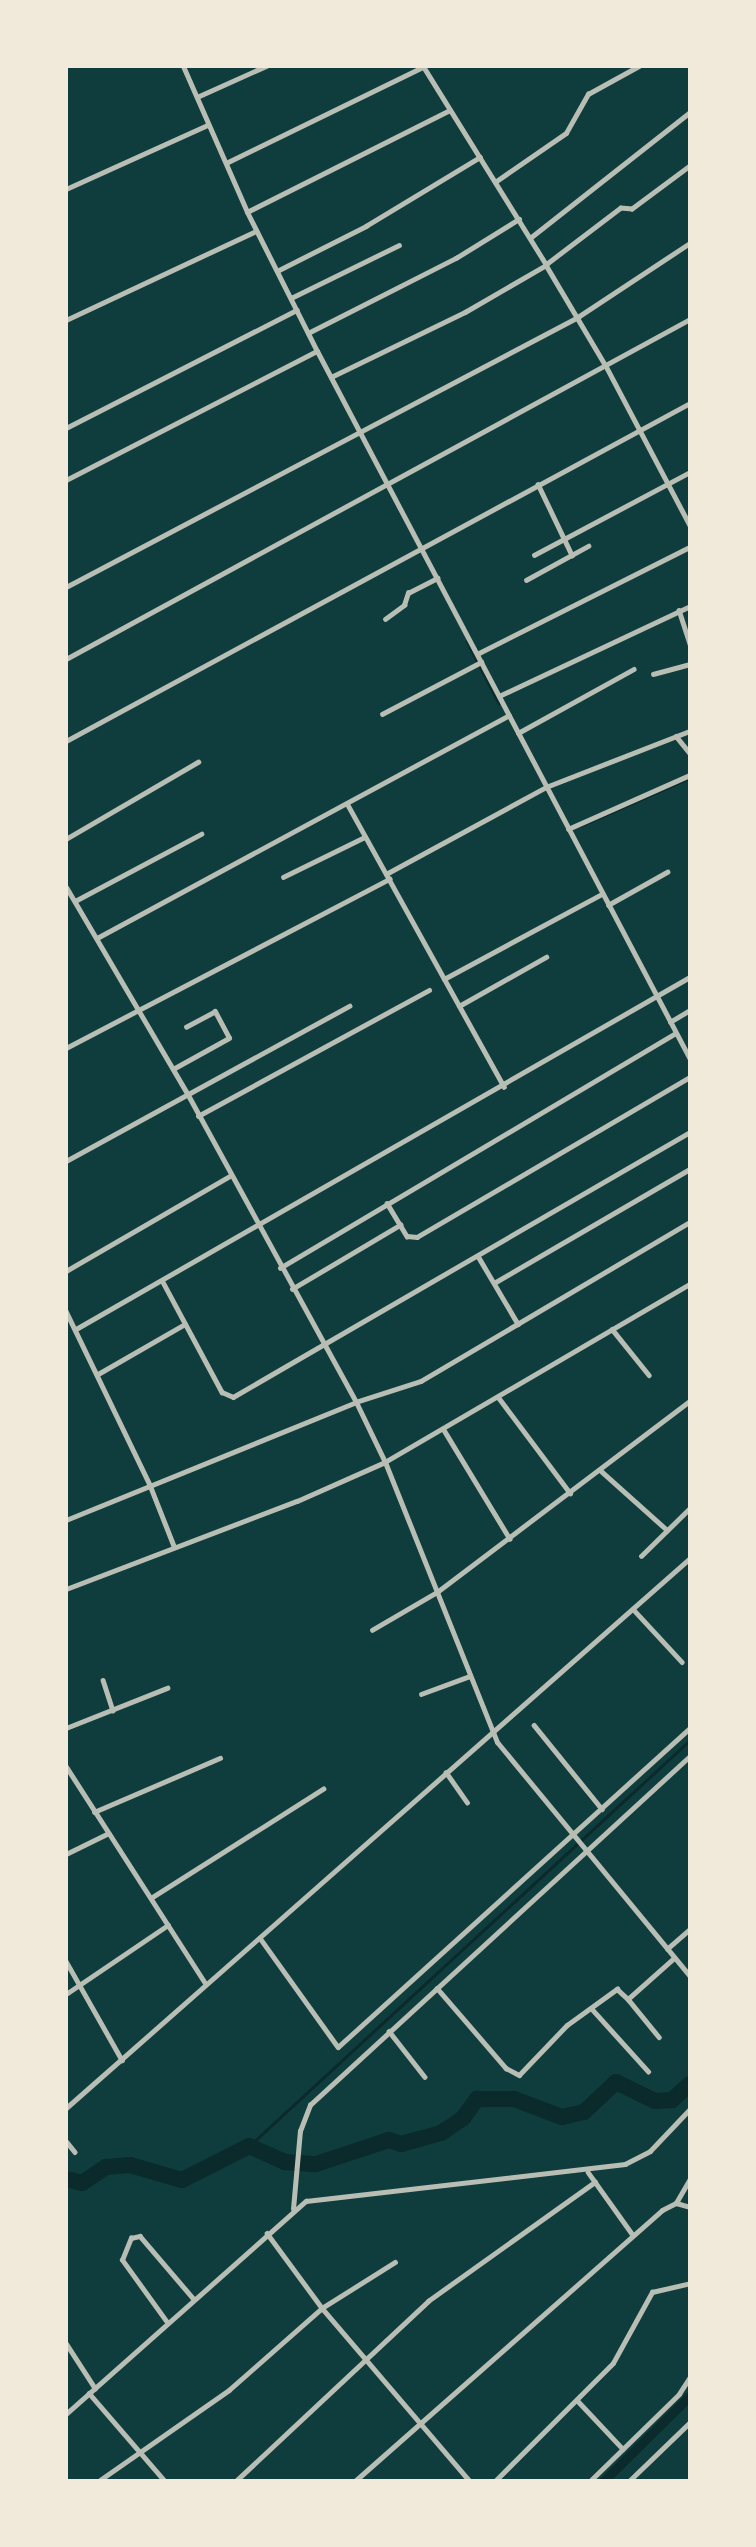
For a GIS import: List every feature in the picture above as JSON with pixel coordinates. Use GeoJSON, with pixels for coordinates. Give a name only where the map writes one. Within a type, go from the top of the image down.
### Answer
{"type":"FeatureCollection","features":[{"type":"Feature","properties":{"kind":"street"},"geometry":{"type":"LineString","coordinates":[[183,66],[247,212],[317,351],[690,1059]]}},
{"type":"Feature","properties":{"kind":"street"},"geometry":{"type":"LineString","coordinates":[[196,98],[266,66]]}},
{"type":"Feature","properties":{"kind":"street"},"geometry":{"type":"LineString","coordinates":[[495,182],[566,133],[588,94],[639,66]]}},
{"type":"Feature","properties":{"kind":"street"},"geometry":{"type":"LineString","coordinates":[[226,163],[423,67],[578,317],[690,525]]}},
{"type":"Feature","properties":{"kind":"street"},"geometry":{"type":"LineString","coordinates":[[247,212],[448,111]]}},
{"type":"Feature","properties":{"kind":"street"},"geometry":{"type":"LineString","coordinates":[[530,238],[690,112]]}},
{"type":"Feature","properties":{"kind":"street"},"geometry":{"type":"LineString","coordinates":[[66,189],[208,125]]}},
{"type":"Feature","properties":{"kind":"street"},"geometry":{"type":"LineString","coordinates":[[277,271],[366,226],[480,157]]}},
{"type":"Feature","properties":{"kind":"street"},"geometry":{"type":"LineString","coordinates":[[331,377],[464,312],[547,265],[621,208],[632,209],[690,166]]}},
{"type":"Feature","properties":{"kind":"street"},"geometry":{"type":"LineString","coordinates":[[308,333],[445,264],[519,219]]}},
{"type":"Feature","properties":{"kind":"street"},"geometry":{"type":"LineString","coordinates":[[66,320],[256,231]]}},
{"type":"Feature","properties":{"kind":"street"},"geometry":{"type":"LineString","coordinates":[[66,587],[578,317],[690,243]]}},
{"type":"Feature","properties":{"kind":"street"},"geometry":{"type":"LineString","coordinates":[[291,298],[399,245]]}},
{"type":"Feature","properties":{"kind":"street"},"geometry":{"type":"LineString","coordinates":[[66,428],[297,310]]}},
{"type":"Feature","properties":{"kind":"street"},"geometry":{"type":"LineString","coordinates":[[66,659],[690,319]]}},
{"type":"Feature","properties":{"kind":"street"},"geometry":{"type":"LineString","coordinates":[[66,480],[317,351]]}},
{"type":"Feature","properties":{"kind":"street"},"geometry":{"type":"LineString","coordinates":[[66,741],[690,403]]}},
{"type":"Feature","properties":{"kind":"street"},"geometry":{"type":"LineString","coordinates":[[534,555],[690,472]]}},
{"type":"Feature","properties":{"kind":"street"},"geometry":{"type":"LineString","coordinates":[[538,484],[572,555]]}},
{"type":"Feature","properties":{"kind":"street"},"geometry":{"type":"LineString","coordinates":[[526,580],[588,546]]}},
{"type":"Feature","properties":{"kind":"street"},"geometry":{"type":"LineString","coordinates":[[477,654],[690,547]]}},
{"type":"Feature","properties":{"kind":"street"},"geometry":{"type":"LineString","coordinates":[[385,618],[404,605],[408,593],[437,578]]}},
{"type":"Feature","properties":{"kind":"street"},"geometry":{"type":"LineString","coordinates":[[499,696],[690,606]]}},
{"type":"Feature","properties":{"kind":"street"},"geometry":{"type":"LineString","coordinates":[[679,610],[690,644]]}},
{"type":"Feature","properties":{"kind":"street"},"geometry":{"type":"LineString","coordinates":[[382,714],[481,662]]}},
{"type":"Feature","properties":{"kind":"street"},"geometry":{"type":"LineString","coordinates":[[653,674],[690,664]]}},
{"type":"Feature","properties":{"kind":"street"},"geometry":{"type":"LineString","coordinates":[[518,733],[634,669]]}},
{"type":"Feature","properties":{"kind":"street"},"geometry":{"type":"LineString","coordinates":[[97,939],[348,805],[509,715]]}},
{"type":"Feature","properties":{"kind":"street"},"geometry":{"type":"LineString","coordinates":[[66,1048],[387,876],[546,787],[690,731]]}},
{"type":"Feature","properties":{"kind":"street"},"geometry":{"type":"LineString","coordinates":[[676,736],[690,753]]}},
{"type":"Feature","properties":{"kind":"street"},"geometry":{"type":"LineString","coordinates":[[66,839],[198,762]]}},
{"type":"Feature","properties":{"kind":"street"},"geometry":{"type":"LineString","coordinates":[[568,829],[690,775]]}},
{"type":"Feature","properties":{"kind":"street"},"geometry":{"type":"LineString","coordinates":[[348,805],[504,1087]]}},
{"type":"Feature","properties":{"kind":"street"},"geometry":{"type":"LineString","coordinates":[[75,901],[201,834]]}},
{"type":"Feature","properties":{"kind":"street"},"geometry":{"type":"LineString","coordinates":[[283,877],[365,837]]}},
{"type":"Feature","properties":{"kind":"street"},"geometry":{"type":"LineString","coordinates":[[608,905],[667,872]]}},
{"type":"Feature","properties":{"kind":"street"},"geometry":{"type":"LineString","coordinates":[[67,888],[188,1095],[280,1268],[356,1402],[385,1462],[491,1731],[506,1756],[690,1976]]}},
{"type":"Feature","properties":{"kind":"street"},"geometry":{"type":"LineString","coordinates":[[444,979],[602,894]]}},
{"type":"Feature","properties":{"kind":"street"},"geometry":{"type":"LineString","coordinates":[[459,1006],[546,957]]}},
{"type":"Feature","properties":{"kind":"street"},"geometry":{"type":"LineString","coordinates":[[76,1329],[504,1087],[690,977]]}},
{"type":"Feature","properties":{"kind":"street"},"geometry":{"type":"LineString","coordinates":[[198,1116],[429,990]]}},
{"type":"Feature","properties":{"kind":"street"},"geometry":{"type":"LineString","coordinates":[[66,1161],[349,1006]]}},
{"type":"Feature","properties":{"kind":"street"},"geometry":{"type":"LineString","coordinates":[[670,1022],[690,1010]]}},
{"type":"Feature","properties":{"kind":"street"},"geometry":{"type":"LineString","coordinates":[[173,1069],[229,1038],[215,1012],[187,1027]]}},
{"type":"Feature","properties":{"kind":"street"},"geometry":{"type":"LineString","coordinates":[[280,1268],[676,1033]]}},
{"type":"Feature","properties":{"kind":"street"},"geometry":{"type":"LineString","coordinates":[[387,1203],[407,1236],[417,1237],[690,1077]]}},
{"type":"Feature","properties":{"kind":"street"},"geometry":{"type":"LineString","coordinates":[[163,1282],[228,1397],[690,1132]]}},
{"type":"Feature","properties":{"kind":"street"},"geometry":{"type":"LineString","coordinates":[[494,1283],[690,1169]]}},
{"type":"Feature","properties":{"kind":"street"},"geometry":{"type":"LineString","coordinates":[[66,1271],[230,1176]]}},
{"type":"Feature","properties":{"kind":"street"},"geometry":{"type":"LineString","coordinates":[[67,1520],[356,1402],[421,1381],[690,1222]]}},
{"type":"Feature","properties":{"kind":"street"},"geometry":{"type":"LineString","coordinates":[[292,1289],[400,1225]]}},
{"type":"Feature","properties":{"kind":"street"},"geometry":{"type":"LineString","coordinates":[[478,1256],[518,1324]]}},
{"type":"Feature","properties":{"kind":"street"},"geometry":{"type":"LineString","coordinates":[[66,1588],[385,1462],[499,1398],[690,1284]]}},
{"type":"Feature","properties":{"kind":"street"},"geometry":{"type":"LineString","coordinates":[[66,1311],[150,1485],[174,1546]]}},
{"type":"Feature","properties":{"kind":"street"},"geometry":{"type":"LineString","coordinates":[[98,1374],[185,1324]]}},
{"type":"Feature","properties":{"kind":"street"},"geometry":{"type":"LineString","coordinates":[[612,1329],[649,1374]]}},
{"type":"Feature","properties":{"kind":"street"},"geometry":{"type":"LineString","coordinates":[[499,1398],[570,1493]]}},
{"type":"Feature","properties":{"kind":"street"},"geometry":{"type":"LineString","coordinates":[[372,1630],[437,1592],[690,1401]]}},
{"type":"Feature","properties":{"kind":"street"},"geometry":{"type":"LineString","coordinates":[[444,1430],[510,1539]]}},
{"type":"Feature","properties":{"kind":"street"},"geometry":{"type":"LineString","coordinates":[[600,1470],[667,1530]]}},
{"type":"Feature","properties":{"kind":"street"},"geometry":{"type":"LineString","coordinates":[[641,1556],[690,1507]]}},
{"type":"Feature","properties":{"kind":"street"},"geometry":{"type":"LineString","coordinates":[[66,2108],[690,1558]]}},
{"type":"Feature","properties":{"kind":"street"},"geometry":{"type":"LineString","coordinates":[[633,1609],[682,1662]]}},
{"type":"Feature","properties":{"kind":"street"},"geometry":{"type":"LineString","coordinates":[[421,1694],[470,1676]]}},
{"type":"Feature","properties":{"kind":"street"},"geometry":{"type":"LineString","coordinates":[[103,1680],[113,1710]]}},
{"type":"Feature","properties":{"kind":"street"},"geometry":{"type":"LineString","coordinates":[[66,1728],[167,1688]]}},
{"type":"Feature","properties":{"kind":"street"},"geometry":{"type":"LineString","coordinates":[[534,1725],[603,1809]]}},
{"type":"Feature","properties":{"kind":"street"},"geometry":{"type":"LineString","coordinates":[[260,1938],[338,2047],[574,1836],[690,1728]]}},
{"type":"Feature","properties":{"kind":"street"},"geometry":{"type":"LineString","coordinates":[[293,2210],[302,2121],[310,2105],[584,1849],[690,1756]]}},
{"type":"Feature","properties":{"kind":"street"},"geometry":{"type":"LineString","coordinates":[[94,1812],[220,1758]]}},
{"type":"Feature","properties":{"kind":"street"},"geometry":{"type":"LineString","coordinates":[[66,1766],[107,1834],[206,1984]]}},
{"type":"Feature","properties":{"kind":"street"},"geometry":{"type":"LineString","coordinates":[[446,1772],[467,1802]]}},
{"type":"Feature","properties":{"kind":"street"},"geometry":{"type":"LineString","coordinates":[[151,1898],[323,1789]]}},
{"type":"Feature","properties":{"kind":"street"},"geometry":{"type":"LineString","coordinates":[[66,1854],[107,1834]]}},
{"type":"Feature","properties":{"kind":"street"},"geometry":{"type":"LineString","coordinates":[[66,1994],[168,1925]]}},
{"type":"Feature","properties":{"kind":"street"},"geometry":{"type":"LineString","coordinates":[[667,1950],[690,1929]]}},
{"type":"Feature","properties":{"kind":"street"},"geometry":{"type":"LineString","coordinates":[[628,1999],[674,1958]]}},
{"type":"Feature","properties":{"kind":"street"},"geometry":{"type":"LineString","coordinates":[[67,1965],[122,2060]]}},
{"type":"Feature","properties":{"kind":"street"},"geometry":{"type":"LineString","coordinates":[[437,1988],[516,2075],[528,2070],[565,2027],[618,1989],[659,2037]]}},
{"type":"Feature","properties":{"kind":"street"},"geometry":{"type":"LineString","coordinates":[[592,2009],[648,2071]]}},
{"type":"Feature","properties":{"kind":"street"},"geometry":{"type":"LineString","coordinates":[[389,2031],[425,2077]]}},
{"type":"Feature","properties":{"kind":"street"},"geometry":{"type":"LineString","coordinates":[[66,2414],[166,2321],[293,2210],[317,2199],[588,2172],[642,2157],[690,2109]]}},
{"type":"Feature","properties":{"kind":"street"},"geometry":{"type":"LineString","coordinates":[[66,2141],[75,2152]]}},
{"type":"Feature","properties":{"kind":"street"},"geometry":{"type":"LineString","coordinates":[[588,2172],[633,2235]]}},
{"type":"Feature","properties":{"kind":"street"},"geometry":{"type":"LineString","coordinates":[[356,2480],[419,2420],[633,2235],[676,2203],[690,2179]]}},
{"type":"Feature","properties":{"kind":"street"},"geometry":{"type":"LineString","coordinates":[[237,2480],[366,2356],[428,2301],[595,2182]]}},
{"type":"Feature","properties":{"kind":"street"},"geometry":{"type":"LineString","coordinates":[[676,2203],[690,2207]]}},
{"type":"Feature","properties":{"kind":"street"},"geometry":{"type":"LineString","coordinates":[[267,2233],[322,2308],[366,2356],[469,2480]]}},
{"type":"Feature","properties":{"kind":"street"},"geometry":{"type":"LineString","coordinates":[[166,2321],[122,2260],[131,2238],[140,2235],[193,2298]]}},
{"type":"Feature","properties":{"kind":"street"},"geometry":{"type":"LineString","coordinates":[[100,2480],[229,2390],[322,2308],[395,2262]]}},
{"type":"Feature","properties":{"kind":"street"},"geometry":{"type":"LineString","coordinates":[[496,2480],[613,2363],[652,2292],[690,2283]]}},
{"type":"Feature","properties":{"kind":"street"},"geometry":{"type":"LineString","coordinates":[[66,2343],[95,2388]]}},
{"type":"Feature","properties":{"kind":"street"},"geometry":{"type":"LineString","coordinates":[[591,2480],[690,2377]]}},
{"type":"Feature","properties":{"kind":"street"},"geometry":{"type":"LineString","coordinates":[[89,2393],[164,2480]]}},
{"type":"Feature","properties":{"kind":"street"},"geometry":{"type":"LineString","coordinates":[[577,2400],[623,2449]]}},
{"type":"Feature","properties":{"kind":"street"},"geometry":{"type":"LineString","coordinates":[[630,2480],[690,2422]]}},
{"type":"Feature","properties":{"kind":"water"},"geometry":{"type":"Polygon","coordinates":[[[689,2391],[689,2404],[612,2480],[599,2480],[689,2391]]]}},
{"type":"Feature","properties":{"kind":"waterway"},"geometry":{"type":"LineString","coordinates":[[467,641],[499,703]]}},
{"type":"Feature","properties":{"kind":"waterway"},"geometry":{"type":"LineString","coordinates":[[580,826],[690,778]]}},
{"type":"Feature","properties":{"kind":"waterway"},"geometry":{"type":"LineString","coordinates":[[249,2146],[690,1740]]}},
{"type":"Feature","properties":{"kind":"waterway"},"geometry":{"type":"LineString","coordinates":[[66,2179],[82,2183],[106,2167],[130,2165],[182,2180],[249,2146],[285,2162],[316,2164],[389,2140],[401,2144],[441,2133],[463,2118],[477,2099],[514,2099],[562,2117],[584,2112],[616,2082],[655,2101],[672,2100],[690,2084]]}}]}
